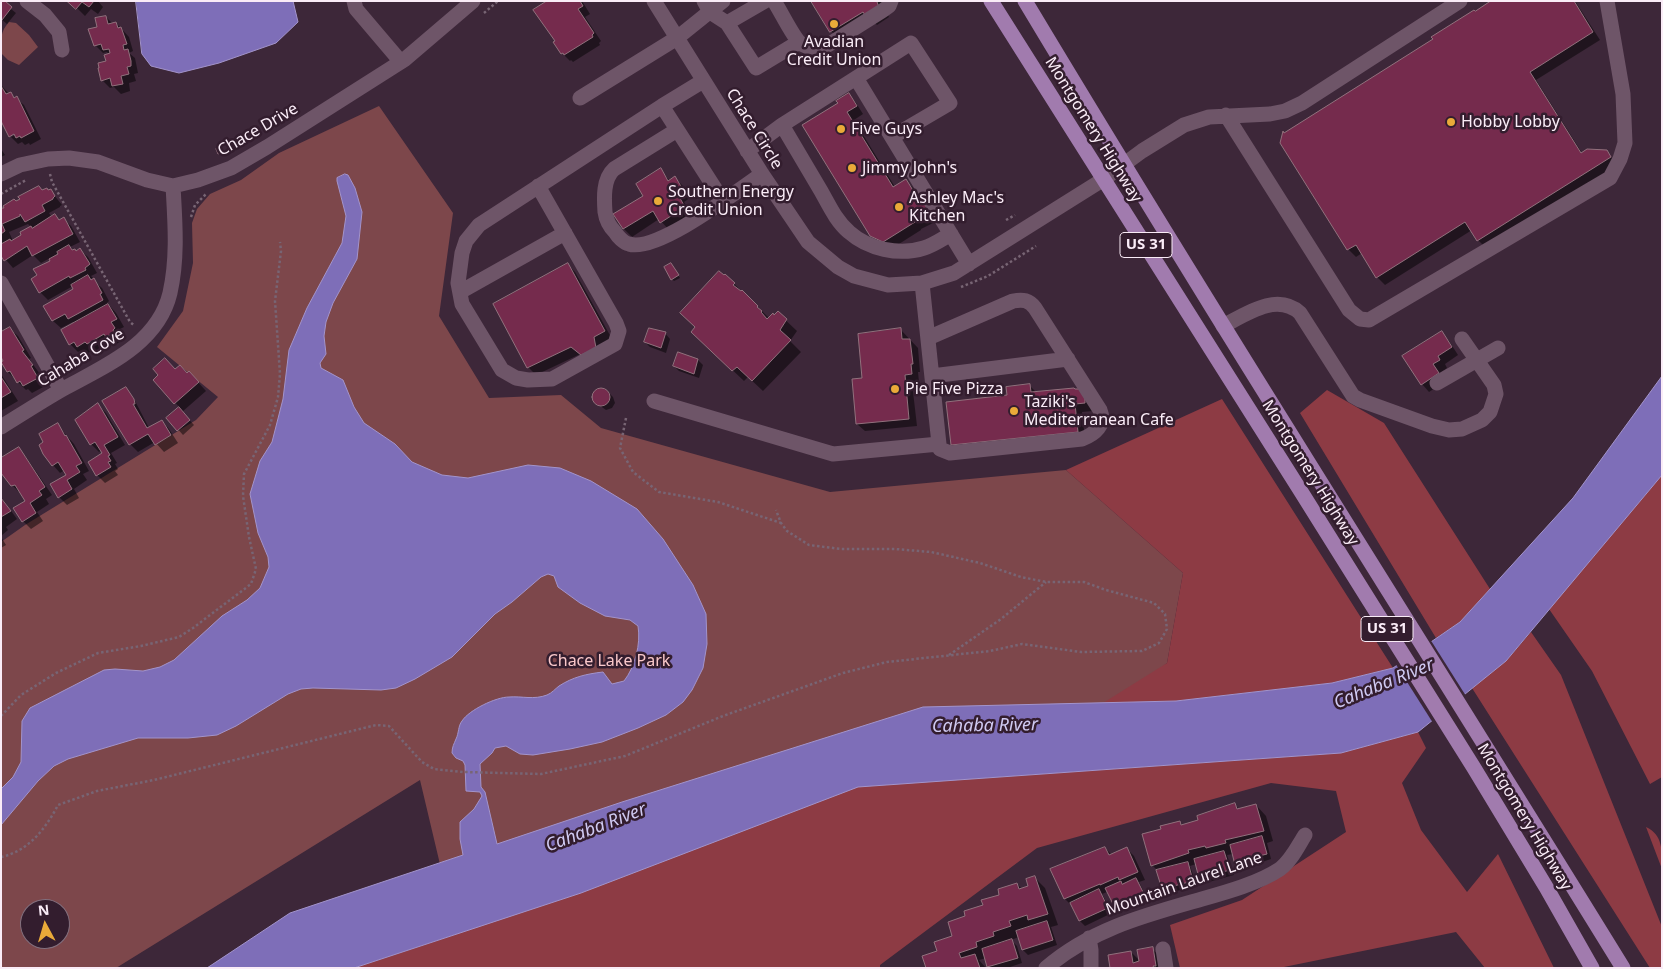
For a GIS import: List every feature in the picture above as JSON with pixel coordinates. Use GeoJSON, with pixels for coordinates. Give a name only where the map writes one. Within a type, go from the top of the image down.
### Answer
{"type":"FeatureCollection","features":[{"type":"Feature","properties":{"kind":"main road","name":"Montgomery Highway"},"geometry":{"type":"LineString","coordinates":[[991,1],[1474,768],[1546,887],[1592,968]]}},
{"type":"Feature","properties":{"kind":"main road","name":"Montgomery Highway"},"geometry":{"type":"LineString","coordinates":[[1025,1],[1317,479],[1623,968]]}},
{"type":"Feature","properties":{"kind":"street"},"geometry":{"type":"LineString","coordinates":[[27,1],[45,15],[59,32],[62,50]]}},
{"type":"Feature","properties":{"kind":"street"},"geometry":{"type":"LineString","coordinates":[[354,1],[356,9],[401,62]]}},
{"type":"Feature","properties":{"kind":"street","name":"Chace Drive"},"geometry":{"type":"LineString","coordinates":[[1,174],[20,165],[48,159],[69,158],[98,162],[147,180],[173,186],[198,180],[231,168],[401,62],[473,1]]}},
{"type":"Feature","properties":{"kind":"street","name":"Chace Circle"},"geometry":{"type":"LineString","coordinates":[[654,1],[747,151],[808,242],[838,268],[854,276],[888,285],[922,283],[954,273],[1104,179],[1123,164],[1184,124],[1209,117],[1270,114],[1285,111],[1302,103],[1460,1]]}},
{"type":"Feature","properties":{"kind":"street"},"geometry":{"type":"LineString","coordinates":[[580,98],[677,38],[707,7],[723,1]]}},
{"type":"Feature","properties":{"kind":"street"},"geometry":{"type":"LineString","coordinates":[[727,23],[764,1]]}},
{"type":"Feature","properties":{"kind":"street"},"geometry":{"type":"LineString","coordinates":[[774,1],[800,42],[807,46],[818,47],[828,45],[882,11],[889,6],[891,1]]}},
{"type":"Feature","properties":{"kind":"street"},"geometry":{"type":"LineString","coordinates":[[1226,116],[1348,310],[1360,319],[1369,320],[1610,178],[1620,159],[1625,143],[1623,94],[1607,1]]}},
{"type":"Feature","properties":{"kind":"street"},"geometry":{"type":"LineString","coordinates":[[707,7],[727,23],[756,68],[800,42]]}},
{"type":"Feature","properties":{"kind":"street"},"geometry":{"type":"LineString","coordinates":[[747,151],[782,125],[911,43],[950,103],[892,137]]}},
{"type":"Feature","properties":{"kind":"street"},"geometry":{"type":"LineString","coordinates":[[856,78],[969,264]]}},
{"type":"Feature","properties":{"kind":"street"},"geometry":{"type":"LineString","coordinates":[[538,186],[619,331],[615,344],[552,379],[528,380],[516,378],[502,370],[462,304],[458,283],[459,268],[466,241],[479,225],[538,186],[662,106],[704,81]]}},
{"type":"Feature","properties":{"kind":"street"},"geometry":{"type":"LineString","coordinates":[[662,106],[723,201]]}},
{"type":"Feature","properties":{"kind":"street"},"geometry":{"type":"LineString","coordinates":[[782,125],[836,217],[848,232],[864,242],[880,248],[898,251],[924,248],[951,234]]}},
{"type":"Feature","properties":{"kind":"street"},"geometry":{"type":"LineString","coordinates":[[676,130],[609,174],[606,180],[606,218],[621,239],[629,244],[646,244],[665,237],[762,174]]}},
{"type":"Feature","properties":{"kind":"street","name":"Cahaba Cove"},"geometry":{"type":"LineString","coordinates":[[1,427],[135,347],[155,326],[170,295],[176,256],[173,186]]}},
{"type":"Feature","properties":{"kind":"street"},"geometry":{"type":"LineString","coordinates":[[460,292],[565,234]]}},
{"type":"Feature","properties":{"kind":"street"},"geometry":{"type":"LineString","coordinates":[[922,283],[940,449],[950,453],[1082,439],[1091,436],[1098,430],[1102,422],[1102,415],[1035,308],[1026,300],[1013,302],[928,338]]}},
{"type":"Feature","properties":{"kind":"street"},"geometry":{"type":"LineString","coordinates":[[3,292],[61,390]]}},
{"type":"Feature","properties":{"kind":"street"},"geometry":{"type":"LineString","coordinates":[[1223,326],[1257,309],[1271,305],[1284,304],[1292,306],[1300,313],[1346,388],[1353,396],[1387,410],[1449,430],[1462,430],[1482,420],[1490,412],[1496,394],[1494,385],[1462,339]]}},
{"type":"Feature","properties":{"kind":"street"},"geometry":{"type":"LineString","coordinates":[[1437,383],[1498,348]]}},
{"type":"Feature","properties":{"kind":"street"},"geometry":{"type":"LineString","coordinates":[[932,376],[1068,359]]}},
{"type":"Feature","properties":{"kind":"street"},"geometry":{"type":"LineString","coordinates":[[654,401],[833,454],[939,444]]}},
{"type":"Feature","properties":{"kind":"street","name":"Mountain Laurel Lane"},"geometry":{"type":"LineString","coordinates":[[1046,968],[1066,951],[1116,925],[1218,894],[1270,874],[1281,868],[1288,861],[1305,835]]}},
{"type":"Feature","properties":{"kind":"street"},"geometry":{"type":"LineString","coordinates":[[1089,938],[1091,968]]}},
{"type":"Feature","properties":{"kind":"street"},"geometry":{"type":"LineString","coordinates":[[1163,950],[1166,968]]}},
{"type":"Feature","properties":{"kind":"path"},"geometry":{"type":"LineString","coordinates":[[484,14],[498,1]]}},
{"type":"Feature","properties":{"kind":"path"},"geometry":{"type":"LineString","coordinates":[[44,174],[50,173],[52,182],[130,322],[146,335]]}},
{"type":"Feature","properties":{"kind":"path"},"geometry":{"type":"LineString","coordinates":[[1,194],[28,178]]}},
{"type":"Feature","properties":{"kind":"path"},"geometry":{"type":"LineString","coordinates":[[1,716],[21,696],[56,673],[98,653],[141,646],[179,636],[193,628],[251,584],[256,569],[243,496],[244,474],[270,425],[278,397],[280,374],[275,301],[281,250],[280,242]]}},
{"type":"Feature","properties":{"kind":"path"},"geometry":{"type":"LineString","coordinates":[[626,418],[620,448],[633,472],[659,492],[718,502],[781,523]]}},
{"type":"Feature","properties":{"kind":"path"},"geometry":{"type":"LineString","coordinates":[[1,857],[10,855],[36,838],[48,824],[58,805],[97,791],[154,780],[376,725],[389,726],[422,762],[434,769],[482,773],[541,774],[624,756],[723,716],[843,673],[887,662],[990,652],[1022,644],[1081,652],[1142,651],[1159,643],[1167,629],[1165,614],[1154,603],[1084,582],[1046,582],[1021,577],[980,563],[931,552],[896,549],[841,549],[809,545],[787,531],[781,523],[776,510]]}},
{"type":"Feature","properties":{"kind":"path"},"geometry":{"type":"LineString","coordinates":[[947,656],[1001,619],[1046,582]]}},
{"type":"Feature","properties":{"kind":"green space"},"geometry":{"type":"Polygon","coordinates":[[[9,22],[16,23],[38,47],[19,65],[8,60],[1,53],[1,40],[9,22]]]}},
{"type":"Feature","properties":{"kind":"green space","name":"Chace Lake Park"},"geometry":{"type":"Polygon","coordinates":[[[379,106],[453,213],[439,316],[489,398],[561,395],[601,428],[830,492],[1066,470],[1183,573],[1167,663],[1069,746],[462,957],[420,780],[116,968],[1,968],[1,542],[25,525],[196,420],[218,397],[157,347],[183,311],[193,263],[192,223],[197,209],[210,194],[241,180],[279,153],[379,106]]]}},
{"type":"Feature","properties":{"kind":"shaded area"},"geometry":{"type":"Polygon","coordinates":[[[1327,390],[1384,423],[1490,589],[1460,622],[1436,638],[1300,413],[1327,390]]]}},
{"type":"Feature","properties":{"kind":"shaded area"},"geometry":{"type":"Polygon","coordinates":[[[1222,399],[1393,668],[1332,683],[1176,701],[1103,703],[1167,663],[1183,573],[1066,470],[1222,399]]]}},
{"type":"Feature","properties":{"kind":"shaded area"},"geometry":{"type":"Polygon","coordinates":[[[1662,475],[1662,777],[1650,784],[1592,671],[1549,609],[1662,475]]]}},
{"type":"Feature","properties":{"kind":"shaded area"},"geometry":{"type":"Polygon","coordinates":[[[1531,632],[1561,675],[1662,927],[1662,968],[1650,968],[1472,688],[1506,661],[1531,632]]]}},
{"type":"Feature","properties":{"kind":"shaded area"},"geometry":{"type":"Polygon","coordinates":[[[1418,732],[1426,748],[1402,783],[1421,830],[1467,892],[1498,854],[1554,968],[1485,968],[1456,932],[1279,968],[1180,968],[1170,925],[1242,900],[1346,832],[1336,791],[1271,783],[1037,848],[880,965],[880,968],[354,968],[581,893],[858,787],[1341,753],[1418,732]]]}},
{"type":"Feature","properties":{"kind":"shaded area"},"geometry":{"type":"Polygon","coordinates":[[[1646,827],[1652,830],[1659,839],[1662,869],[1646,827]]]}},
{"type":"Feature","properties":{"kind":"water"},"geometry":{"type":"Polygon","coordinates":[[[136,1],[293,1],[298,22],[276,43],[219,63],[179,73],[151,66],[142,54],[136,1]]]}},
{"type":"Feature","properties":{"kind":"water","name":"Cahaba River"},"geometry":{"type":"Polygon","coordinates":[[[345,174],[348,175],[355,188],[362,212],[357,259],[333,303],[326,322],[324,336],[326,354],[320,363],[321,368],[343,380],[354,407],[364,423],[395,444],[412,462],[442,475],[468,478],[528,465],[560,468],[591,481],[637,509],[663,539],[693,585],[706,614],[707,644],[703,668],[692,690],[683,702],[666,715],[602,742],[570,749],[533,755],[520,754],[506,746],[495,748],[480,764],[481,787],[485,792],[497,844],[622,802],[923,707],[1176,701],[1332,683],[1393,668],[1460,622],[1573,498],[1662,376],[1662,475],[1506,661],[1418,732],[1341,753],[858,787],[581,893],[354,968],[207,968],[290,913],[463,855],[460,839],[460,822],[474,809],[482,796],[480,792],[466,791],[465,765],[463,761],[456,758],[452,753],[460,725],[465,717],[483,705],[497,699],[547,695],[564,683],[585,675],[603,672],[612,684],[624,681],[634,662],[638,648],[638,626],[630,620],[605,616],[580,603],[558,587],[554,576],[548,574],[541,577],[495,614],[452,657],[396,688],[381,690],[301,689],[288,694],[236,726],[217,735],[188,738],[138,738],[68,759],[54,766],[38,781],[1,825],[1,789],[13,777],[21,762],[22,721],[30,708],[104,670],[143,671],[160,667],[174,660],[222,616],[247,600],[260,588],[269,567],[268,557],[258,533],[250,494],[260,461],[272,442],[283,399],[289,350],[307,308],[342,243],[346,216],[337,178],[345,174]]]}},
{"type":"Feature","properties":{"kind":"pier"},"geometry":{"type":"Polygon","coordinates":[[[1430,639],[1466,696],[1433,723],[1395,663],[1430,639]]]}},
{"type":"Feature","properties":{"kind":"building"},"geometry":{"type":"Polygon","coordinates":[[[1,1],[5,1],[12,7],[2,20],[1,1]]]}},
{"type":"Feature","properties":{"kind":"building"},"geometry":{"type":"Polygon","coordinates":[[[67,1],[94,1],[89,7],[82,2],[76,9],[67,1]]]}},
{"type":"Feature","properties":{"kind":"building"},"geometry":{"type":"Polygon","coordinates":[[[547,1],[580,1],[583,6],[578,9],[594,33],[593,37],[564,55],[563,53],[561,54],[553,42],[555,41],[533,10],[547,1]]]}},
{"type":"Feature","properties":{"kind":"building","name":"Avadian Credit Union"},"geometry":{"type":"Polygon","coordinates":[[[811,1],[879,1],[877,2],[879,7],[865,15],[863,12],[830,32],[811,1]]]}},
{"type":"Feature","properties":{"kind":"building"},"geometry":{"type":"Polygon","coordinates":[[[1491,1],[1574,1],[1593,32],[1530,72],[1581,153],[1587,149],[1607,150],[1611,157],[1477,241],[1465,222],[1376,278],[1356,245],[1347,250],[1280,143],[1283,131],[1284,133],[1433,39],[1431,37],[1491,1]]]}},
{"type":"Feature","properties":{"kind":"building"},"geometry":{"type":"Polygon","coordinates":[[[106,16],[108,24],[116,22],[118,28],[121,27],[127,44],[123,45],[124,50],[128,49],[131,61],[131,66],[127,67],[129,74],[121,76],[123,84],[112,86],[110,78],[101,81],[98,68],[98,63],[106,61],[104,55],[110,53],[109,49],[103,50],[101,44],[94,46],[88,29],[97,27],[95,18],[106,16]]]}},
{"type":"Feature","properties":{"kind":"building"},"geometry":{"type":"Polygon","coordinates":[[[1,86],[6,94],[11,92],[14,98],[17,96],[34,131],[21,138],[20,136],[16,138],[14,134],[9,137],[1,121],[1,86]]]}},
{"type":"Feature","properties":{"kind":"building"},"geometry":{"type":"Polygon","coordinates":[[[849,93],[857,106],[847,112],[893,187],[906,179],[920,202],[922,200],[930,213],[914,221],[883,242],[870,236],[802,125],[838,103],[836,101],[849,93]]]}},
{"type":"Feature","properties":{"kind":"building"},"geometry":{"type":"Polygon","coordinates":[[[221,147],[223,152],[218,154],[216,149],[221,147]]]}},
{"type":"Feature","properties":{"kind":"building","name":"Southern Energy Credit Union"},"geometry":{"type":"Polygon","coordinates":[[[661,168],[668,181],[675,176],[683,190],[677,193],[685,207],[660,223],[653,211],[623,229],[613,214],[643,196],[636,184],[661,168]]]}},
{"type":"Feature","properties":{"kind":"building"},"geometry":{"type":"Polygon","coordinates":[[[39,186],[42,190],[51,189],[55,196],[42,205],[45,211],[25,222],[20,214],[20,216],[2,224],[5,231],[1,234],[1,208],[4,208],[3,206],[14,199],[16,201],[20,199],[18,197],[39,186]]]}},
{"type":"Feature","properties":{"kind":"building"},"geometry":{"type":"Polygon","coordinates":[[[55,214],[59,220],[64,217],[73,234],[32,256],[27,246],[4,261],[1,256],[1,244],[10,239],[11,241],[21,235],[20,232],[31,226],[32,228],[55,214]]]}},
{"type":"Feature","properties":{"kind":"building"},"geometry":{"type":"Polygon","coordinates":[[[69,245],[72,250],[75,249],[76,251],[80,248],[90,264],[85,268],[86,270],[70,278],[69,276],[39,293],[31,279],[37,275],[33,269],[50,261],[49,259],[58,254],[57,252],[69,245]]]}},
{"type":"Feature","properties":{"kind":"building"},"geometry":{"type":"Polygon","coordinates":[[[568,263],[605,331],[594,337],[596,348],[581,355],[571,347],[527,368],[493,304],[568,263]]]}},
{"type":"Feature","properties":{"kind":"building"},"geometry":{"type":"Polygon","coordinates":[[[671,263],[679,275],[671,280],[664,267],[671,263]]]}},
{"type":"Feature","properties":{"kind":"building"},"geometry":{"type":"Polygon","coordinates":[[[719,271],[725,274],[735,283],[733,285],[742,290],[758,306],[767,319],[778,311],[787,319],[780,330],[791,340],[752,381],[737,367],[732,371],[691,332],[695,327],[680,313],[719,271]]]}},
{"type":"Feature","properties":{"kind":"building"},"geometry":{"type":"Polygon","coordinates":[[[88,275],[91,280],[94,278],[102,293],[100,294],[103,300],[68,319],[65,314],[52,321],[43,306],[73,289],[71,285],[88,275]]]}},
{"type":"Feature","properties":{"kind":"building"},"geometry":{"type":"Polygon","coordinates":[[[108,304],[117,319],[111,322],[115,328],[113,330],[114,333],[106,337],[104,334],[87,344],[85,342],[77,347],[74,342],[69,345],[61,330],[108,304]]]}},
{"type":"Feature","properties":{"kind":"building"},"geometry":{"type":"Polygon","coordinates":[[[10,327],[24,350],[22,351],[33,365],[31,366],[38,378],[23,386],[20,381],[17,383],[10,371],[7,372],[1,362],[3,361],[1,357],[1,332],[10,327]]]}},
{"type":"Feature","properties":{"kind":"building"},"geometry":{"type":"Polygon","coordinates":[[[649,328],[666,332],[661,348],[644,342],[649,328]]]}},
{"type":"Feature","properties":{"kind":"building"},"geometry":{"type":"Polygon","coordinates":[[[901,328],[902,339],[910,339],[913,364],[911,364],[912,374],[905,375],[909,419],[856,424],[852,379],[862,378],[858,334],[901,328]]]}},
{"type":"Feature","properties":{"kind":"building"},"geometry":{"type":"Polygon","coordinates":[[[1442,331],[1452,347],[1438,356],[1440,360],[1433,364],[1439,373],[1421,385],[1402,356],[1442,331]]]}},
{"type":"Feature","properties":{"kind":"building"},"geometry":{"type":"Polygon","coordinates":[[[678,352],[698,359],[694,374],[673,366],[678,352]]]}},
{"type":"Feature","properties":{"kind":"building"},"geometry":{"type":"Polygon","coordinates":[[[165,358],[175,369],[180,365],[187,373],[189,371],[199,382],[174,404],[153,380],[158,375],[153,369],[165,358]]]}},
{"type":"Feature","properties":{"kind":"building"},"geometry":{"type":"Polygon","coordinates":[[[1,377],[11,392],[1,398],[1,377]]]}},
{"type":"Feature","properties":{"kind":"building"},"geometry":{"type":"Polygon","coordinates":[[[1030,384],[1031,392],[1080,389],[1085,395],[1085,403],[1075,404],[1078,432],[951,445],[946,402],[1007,395],[1006,387],[1030,384]]]}},
{"type":"Feature","properties":{"kind":"building"},"geometry":{"type":"Polygon","coordinates":[[[126,387],[134,399],[135,404],[133,404],[147,428],[162,420],[171,435],[155,445],[148,434],[129,445],[102,401],[126,387]]]}},
{"type":"Feature","properties":{"kind":"building"},"geometry":{"type":"Polygon","coordinates":[[[597,388],[605,388],[610,393],[608,404],[597,406],[592,401],[592,393],[597,388]]]}},
{"type":"Feature","properties":{"kind":"building"},"geometry":{"type":"Polygon","coordinates":[[[98,403],[118,437],[104,445],[110,455],[108,456],[111,461],[108,462],[111,467],[96,476],[88,462],[102,453],[95,442],[90,445],[75,420],[98,403]]]}},
{"type":"Feature","properties":{"kind":"building"},"geometry":{"type":"Polygon","coordinates":[[[179,407],[190,420],[177,431],[166,418],[179,407]]]}},
{"type":"Feature","properties":{"kind":"building"},"geometry":{"type":"Polygon","coordinates":[[[58,423],[82,463],[76,466],[80,472],[67,480],[72,489],[58,498],[50,484],[66,475],[58,462],[52,466],[43,454],[39,445],[43,442],[39,434],[58,423]]]}},
{"type":"Feature","properties":{"kind":"building"},"geometry":{"type":"Polygon","coordinates":[[[19,447],[45,487],[39,491],[42,495],[30,503],[36,513],[22,522],[13,508],[25,501],[15,485],[11,486],[1,473],[1,458],[19,447]]]}},
{"type":"Feature","properties":{"kind":"building"},"geometry":{"type":"Polygon","coordinates":[[[1,498],[11,511],[1,517],[1,498]]]}},
{"type":"Feature","properties":{"kind":"building"},"geometry":{"type":"Polygon","coordinates":[[[1235,803],[1237,809],[1256,804],[1264,831],[1225,840],[1226,843],[1206,848],[1205,846],[1188,850],[1189,853],[1151,866],[1142,834],[1161,829],[1160,826],[1180,821],[1181,825],[1198,820],[1197,816],[1235,803]]]}},
{"type":"Feature","properties":{"kind":"building"},"geometry":{"type":"Polygon","coordinates":[[[1262,836],[1267,854],[1235,865],[1230,845],[1262,836]]]}},
{"type":"Feature","properties":{"kind":"building"},"geometry":{"type":"Polygon","coordinates":[[[1105,847],[1109,855],[1127,847],[1138,872],[1119,880],[1118,877],[1064,899],[1050,869],[1105,847]]]}},
{"type":"Feature","properties":{"kind":"building"},"geometry":{"type":"Polygon","coordinates":[[[1224,851],[1230,870],[1199,878],[1194,859],[1224,851]]]}},
{"type":"Feature","properties":{"kind":"building"},"geometry":{"type":"Polygon","coordinates":[[[1188,862],[1193,881],[1162,889],[1156,870],[1188,862]]]}},
{"type":"Feature","properties":{"kind":"building"},"geometry":{"type":"Polygon","coordinates":[[[1035,876],[1048,914],[1028,920],[1027,915],[1009,921],[1011,926],[993,932],[994,936],[976,942],[977,947],[959,953],[961,958],[975,954],[980,968],[926,968],[922,956],[937,951],[934,942],[952,936],[948,922],[965,916],[964,911],[983,905],[981,900],[999,895],[998,889],[1017,883],[1019,889],[1028,886],[1026,879],[1035,876]]]}},
{"type":"Feature","properties":{"kind":"building"},"geometry":{"type":"Polygon","coordinates":[[[1136,878],[1144,894],[1114,906],[1105,888],[1121,881],[1122,884],[1136,878]]]}},
{"type":"Feature","properties":{"kind":"building"},"geometry":{"type":"Polygon","coordinates":[[[1099,889],[1108,908],[1079,921],[1070,903],[1099,889]]]}},
{"type":"Feature","properties":{"kind":"building"},"geometry":{"type":"Polygon","coordinates":[[[1047,921],[1053,940],[1022,950],[1016,931],[1047,921]]]}},
{"type":"Feature","properties":{"kind":"building"},"geometry":{"type":"Polygon","coordinates":[[[1012,939],[1018,958],[987,967],[982,949],[1012,939]]]}},
{"type":"Feature","properties":{"kind":"building"},"geometry":{"type":"Polygon","coordinates":[[[1153,947],[1156,966],[1153,966],[1154,968],[1110,968],[1108,955],[1131,951],[1133,963],[1139,961],[1137,950],[1153,947]]]}},
{"type":"Feature","properties":{"kind":"place","name":"Avadian Credit Union"},"geometry":{"type":"Point","coordinates":[834,24]}},
{"type":"Feature","properties":{"kind":"place","name":"Hobby Lobby"},"geometry":{"type":"Point","coordinates":[1451,122]}},
{"type":"Feature","properties":{"kind":"place","name":"Five Guys"},"geometry":{"type":"Point","coordinates":[841,129]}},
{"type":"Feature","properties":{"kind":"place","name":"Jimmy John's"},"geometry":{"type":"Point","coordinates":[852,168]}},
{"type":"Feature","properties":{"kind":"place","name":"Southern Energy Credit Union"},"geometry":{"type":"Point","coordinates":[658,201]}},
{"type":"Feature","properties":{"kind":"place","name":"Ashley Mac's Kitchen"},"geometry":{"type":"Point","coordinates":[899,207]}},
{"type":"Feature","properties":{"kind":"place","name":"Pie Five Pizza"},"geometry":{"type":"Point","coordinates":[895,389]}},
{"type":"Feature","properties":{"kind":"place","name":"Taziki's Mediterranean Cafe"},"geometry":{"type":"Point","coordinates":[1014,411]}}]}
